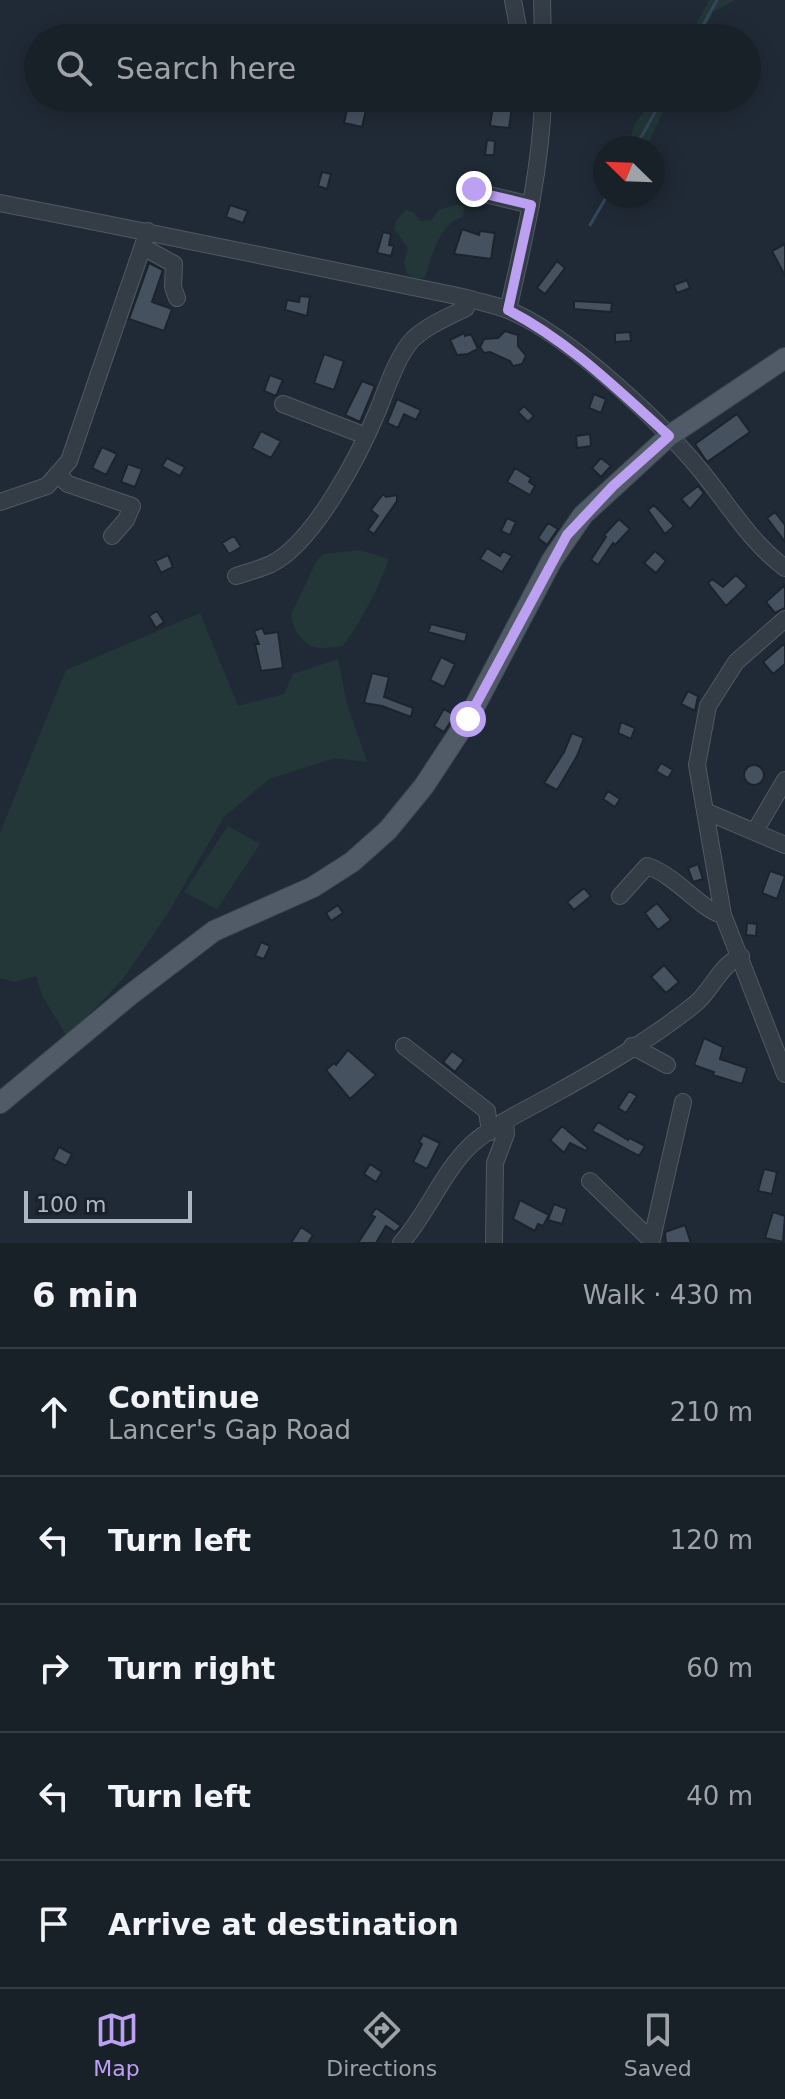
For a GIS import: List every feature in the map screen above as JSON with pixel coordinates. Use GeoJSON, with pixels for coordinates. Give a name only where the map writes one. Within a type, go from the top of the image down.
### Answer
{"type":"FeatureCollection","features":[{"type":"Feature","properties":{"kind":"main road"},"geometry":{"type":"LineString","coordinates":[[0,1103],[130,995],[214,931],[313,887],[352,862],[388,830],[424,786],[468,719],[567,535],[613,486],[669,436],[785,358]]}},
{"type":"Feature","properties":{"kind":"street"},"geometry":{"type":"LineString","coordinates":[[513,0],[517,24]]}},
{"type":"Feature","properties":{"kind":"street"},"geometry":{"type":"LineString","coordinates":[[542,0],[543,24]]}},
{"type":"Feature","properties":{"kind":"street"},"geometry":{"type":"LineString","coordinates":[[508,310],[531,205],[543,112]]}},
{"type":"Feature","properties":{"kind":"street"},"geometry":{"type":"LineString","coordinates":[[474,189],[531,205]]}},
{"type":"Feature","properties":{"kind":"street"},"geometry":{"type":"LineString","coordinates":[[0,203],[146,239],[204,246],[469,299],[508,310],[540,327],[599,371],[669,436],[709,480],[732,515],[766,555],[785,568]]}},
{"type":"Feature","properties":{"kind":"street"},"geometry":{"type":"LineString","coordinates":[[146,239],[174,264],[173,287],[177,298]]}},
{"type":"Feature","properties":{"kind":"street"},"geometry":{"type":"LineString","coordinates":[[0,502],[47,486],[69,461],[146,239]]}},
{"type":"Feature","properties":{"kind":"street"},"geometry":{"type":"LineString","coordinates":[[236,576],[272,564],[292,549],[324,510],[366,436],[412,341],[438,322],[466,308],[469,299]]}},
{"type":"Feature","properties":{"kind":"street"},"geometry":{"type":"LineString","coordinates":[[283,404],[366,436]]}},
{"type":"Feature","properties":{"kind":"street"},"geometry":{"type":"LineString","coordinates":[[57,474],[68,484],[132,506],[126,520],[112,536]]}},
{"type":"Feature","properties":{"kind":"street"},"geometry":{"type":"LineString","coordinates":[[785,619],[736,662],[708,706],[697,765],[723,915],[785,1074]]}},
{"type":"Feature","properties":{"kind":"street"},"geometry":{"type":"LineString","coordinates":[[755,831],[785,780]]}},
{"type":"Feature","properties":{"kind":"street"},"geometry":{"type":"LineString","coordinates":[[705,811],[785,845]]}},
{"type":"Feature","properties":{"kind":"street"},"geometry":{"type":"LineString","coordinates":[[620,896],[647,866],[659,870],[684,887],[714,913],[723,915]]}},
{"type":"Feature","properties":{"kind":"street"},"geometry":{"type":"LineString","coordinates":[[401,1243],[420,1219],[453,1165],[474,1143],[603,1067],[697,1002],[731,960],[741,956]]}},
{"type":"Feature","properties":{"kind":"street"},"geometry":{"type":"LineString","coordinates":[[404,1046],[505,1122]]}},
{"type":"Feature","properties":{"kind":"street"},"geometry":{"type":"LineString","coordinates":[[632,1046],[667,1065]]}},
{"type":"Feature","properties":{"kind":"street"},"geometry":{"type":"LineString","coordinates":[[651,1241],[683,1102]]}},
{"type":"Feature","properties":{"kind":"street"},"geometry":{"type":"LineString","coordinates":[[487,1111],[490,1132]]}},
{"type":"Feature","properties":{"kind":"street"},"geometry":{"type":"LineString","coordinates":[[494,1243],[495,1163],[506,1134],[505,1122]]}},
{"type":"Feature","properties":{"kind":"street"},"geometry":{"type":"LineString","coordinates":[[590,1181],[651,1241]]}},
{"type":"Feature","properties":{"kind":"green space"},"geometry":{"type":"Polygon","coordinates":[[[709,0],[735,0],[713,12],[707,24],[696,24],[709,0]]]}},
{"type":"Feature","properties":{"kind":"green space"},"geometry":{"type":"Polygon","coordinates":[[[644,112],[663,112],[652,136],[631,136],[635,123],[644,112]]]}},
{"type":"Feature","properties":{"kind":"green space"},"geometry":{"type":"Polygon","coordinates":[[[464,206],[463,217],[455,220],[442,233],[425,278],[407,274],[404,262],[408,248],[394,229],[396,221],[406,210],[414,213],[420,221],[432,220],[438,210],[464,206]]]}},
{"type":"Feature","properties":{"kind":"green space"},"geometry":{"type":"Polygon","coordinates":[[[360,550],[389,559],[374,593],[343,646],[312,646],[297,632],[292,613],[316,562],[323,554],[360,550]]]}},
{"type":"Feature","properties":{"kind":"green space"},"geometry":{"type":"Polygon","coordinates":[[[200,613],[238,706],[284,694],[293,674],[338,659],[347,704],[367,762],[335,758],[269,779],[224,817],[166,916],[123,979],[67,1037],[42,995],[36,976],[15,982],[0,978],[0,833],[66,670],[200,613]]]}},
{"type":"Feature","properties":{"kind":"green space"},"geometry":{"type":"Polygon","coordinates":[[[228,826],[260,844],[217,909],[184,892],[228,826]]]}},
{"type":"Feature","properties":{"kind":"building"},"geometry":{"type":"Polygon","coordinates":[[[346,112],[366,112],[362,127],[344,123],[346,112]]]}},
{"type":"Feature","properties":{"kind":"building"},"geometry":{"type":"Polygon","coordinates":[[[492,112],[511,112],[509,128],[490,126],[492,112]]]}},
{"type":"Feature","properties":{"kind":"building"},"geometry":{"type":"Polygon","coordinates":[[[487,140],[495,141],[494,155],[485,155],[487,140]]]}},
{"type":"Feature","properties":{"kind":"building"},"geometry":{"type":"Polygon","coordinates":[[[322,172],[331,174],[327,189],[318,186],[322,172]]]}},
{"type":"Feature","properties":{"kind":"building"},"geometry":{"type":"Polygon","coordinates":[[[230,205],[248,211],[243,223],[226,217],[230,205]]]}},
{"type":"Feature","properties":{"kind":"building"},"geometry":{"type":"Polygon","coordinates":[[[462,229],[479,235],[480,231],[495,233],[491,259],[454,254],[462,229]]]}},
{"type":"Feature","properties":{"kind":"building"},"geometry":{"type":"Polygon","coordinates":[[[383,232],[391,234],[389,245],[394,246],[391,256],[377,253],[383,232]]]}},
{"type":"Feature","properties":{"kind":"building"},"geometry":{"type":"Polygon","coordinates":[[[785,244],[785,276],[772,251],[785,244]]]}},
{"type":"Feature","properties":{"kind":"building"},"geometry":{"type":"Polygon","coordinates":[[[557,261],[565,268],[545,294],[537,288],[557,261]]]}},
{"type":"Feature","properties":{"kind":"building"},"geometry":{"type":"Polygon","coordinates":[[[149,263],[163,270],[152,302],[172,309],[164,331],[129,319],[149,263]]]}},
{"type":"Feature","properties":{"kind":"building"},"geometry":{"type":"Polygon","coordinates":[[[687,280],[690,288],[677,293],[674,285],[687,280]]]}},
{"type":"Feature","properties":{"kind":"building"},"geometry":{"type":"Polygon","coordinates":[[[300,296],[310,297],[307,316],[285,310],[287,300],[299,302],[300,296]]]}},
{"type":"Feature","properties":{"kind":"building"},"geometry":{"type":"Polygon","coordinates":[[[574,301],[612,303],[611,312],[574,309],[574,301]]]}},
{"type":"Feature","properties":{"kind":"building"},"geometry":{"type":"Polygon","coordinates":[[[505,331],[518,335],[518,346],[526,356],[522,364],[513,366],[510,361],[490,352],[484,353],[480,347],[484,339],[498,338],[505,331]]]}},
{"type":"Feature","properties":{"kind":"building"},"geometry":{"type":"Polygon","coordinates":[[[630,332],[631,341],[615,342],[615,333],[630,332]]]}},
{"type":"Feature","properties":{"kind":"building"},"geometry":{"type":"Polygon","coordinates":[[[464,333],[465,336],[471,334],[478,349],[457,355],[450,340],[464,333]]]}},
{"type":"Feature","properties":{"kind":"building"},"geometry":{"type":"Polygon","coordinates":[[[324,354],[344,361],[334,390],[314,383],[324,354]]]}},
{"type":"Feature","properties":{"kind":"building"},"geometry":{"type":"Polygon","coordinates":[[[270,375],[283,380],[276,396],[264,391],[270,375]]]}},
{"type":"Feature","properties":{"kind":"building"},"geometry":{"type":"Polygon","coordinates":[[[362,381],[375,386],[360,422],[345,415],[362,381]]]}},
{"type":"Feature","properties":{"kind":"building"},"geometry":{"type":"Polygon","coordinates":[[[594,394],[606,399],[601,413],[589,408],[594,394]]]}},
{"type":"Feature","properties":{"kind":"building"},"geometry":{"type":"Polygon","coordinates":[[[397,399],[421,410],[416,420],[404,414],[398,428],[387,423],[397,399]]]}},
{"type":"Feature","properties":{"kind":"building"},"geometry":{"type":"Polygon","coordinates":[[[524,406],[534,416],[528,422],[518,412],[524,406]]]}},
{"type":"Feature","properties":{"kind":"building"},"geometry":{"type":"Polygon","coordinates":[[[737,414],[750,432],[707,462],[695,444],[737,414]]]}},
{"type":"Feature","properties":{"kind":"building"},"geometry":{"type":"Polygon","coordinates":[[[261,431],[281,441],[271,458],[252,448],[261,431]]]}},
{"type":"Feature","properties":{"kind":"building"},"geometry":{"type":"Polygon","coordinates":[[[590,434],[591,446],[577,448],[576,436],[590,434]]]}},
{"type":"Feature","properties":{"kind":"building"},"geometry":{"type":"Polygon","coordinates":[[[102,447],[117,454],[106,475],[92,468],[102,447]]]}},
{"type":"Feature","properties":{"kind":"building"},"geometry":{"type":"Polygon","coordinates":[[[167,458],[185,467],[180,476],[162,466],[167,458]]]}},
{"type":"Feature","properties":{"kind":"building"},"geometry":{"type":"Polygon","coordinates":[[[601,458],[611,466],[601,477],[592,468],[601,458]]]}},
{"type":"Feature","properties":{"kind":"building"},"geometry":{"type":"Polygon","coordinates":[[[128,464],[142,469],[135,487],[121,482],[128,464]]]}},
{"type":"Feature","properties":{"kind":"building"},"geometry":{"type":"Polygon","coordinates":[[[515,468],[531,478],[529,482],[535,486],[530,495],[507,482],[515,468]]]}},
{"type":"Feature","properties":{"kind":"building"},"geometry":{"type":"Polygon","coordinates":[[[698,486],[704,493],[690,509],[681,499],[698,486]]]}},
{"type":"Feature","properties":{"kind":"building"},"geometry":{"type":"Polygon","coordinates":[[[383,494],[386,497],[397,495],[397,501],[374,534],[368,530],[378,516],[371,510],[383,494]]]}},
{"type":"Feature","properties":{"kind":"building"},"geometry":{"type":"Polygon","coordinates":[[[654,505],[674,526],[665,534],[648,510],[654,505]]]}},
{"type":"Feature","properties":{"kind":"building"},"geometry":{"type":"Polygon","coordinates":[[[775,512],[785,525],[785,542],[767,518],[775,512]]]}},
{"type":"Feature","properties":{"kind":"building"},"geometry":{"type":"Polygon","coordinates":[[[507,518],[516,522],[510,535],[501,531],[507,518]]]}},
{"type":"Feature","properties":{"kind":"building"},"geometry":{"type":"Polygon","coordinates":[[[619,519],[630,529],[615,545],[613,543],[598,565],[591,560],[606,537],[604,535],[619,519]]]}},
{"type":"Feature","properties":{"kind":"building"},"geometry":{"type":"Polygon","coordinates":[[[548,523],[558,529],[547,545],[538,538],[548,523]]]}},
{"type":"Feature","properties":{"kind":"building"},"geometry":{"type":"Polygon","coordinates":[[[234,536],[241,547],[229,554],[222,543],[234,536]]]}},
{"type":"Feature","properties":{"kind":"building"},"geometry":{"type":"Polygon","coordinates":[[[487,548],[500,556],[503,551],[512,556],[502,572],[480,559],[487,548]]]}},
{"type":"Feature","properties":{"kind":"building"},"geometry":{"type":"Polygon","coordinates":[[[655,551],[666,561],[656,573],[644,563],[655,551]]]}},
{"type":"Feature","properties":{"kind":"building"},"geometry":{"type":"Polygon","coordinates":[[[168,555],[173,567],[161,573],[155,561],[168,555]]]}},
{"type":"Feature","properties":{"kind":"building"},"geometry":{"type":"Polygon","coordinates":[[[736,575],[747,586],[726,606],[708,583],[712,579],[723,587],[736,575]]]}},
{"type":"Feature","properties":{"kind":"building"},"geometry":{"type":"Polygon","coordinates":[[[785,585],[785,608],[775,613],[766,602],[785,585]]]}},
{"type":"Feature","properties":{"kind":"building"},"geometry":{"type":"Polygon","coordinates":[[[157,611],[164,622],[156,628],[149,616],[157,611]]]}},
{"type":"Feature","properties":{"kind":"building"},"geometry":{"type":"Polygon","coordinates":[[[431,624],[467,633],[465,642],[428,632],[431,624]]]}},
{"type":"Feature","properties":{"kind":"building"},"geometry":{"type":"Polygon","coordinates":[[[262,628],[265,634],[278,632],[283,668],[261,671],[255,644],[259,644],[254,631],[262,628]]]}},
{"type":"Feature","properties":{"kind":"building"},"geometry":{"type":"Polygon","coordinates":[[[785,643],[785,664],[773,674],[763,662],[785,643]]]}},
{"type":"Feature","properties":{"kind":"building"},"geometry":{"type":"Polygon","coordinates":[[[441,657],[455,664],[444,687],[430,680],[441,657]]]}},
{"type":"Feature","properties":{"kind":"building"},"geometry":{"type":"Polygon","coordinates":[[[372,673],[389,677],[384,697],[413,708],[411,717],[364,703],[372,673]]]}},
{"type":"Feature","properties":{"kind":"building"},"geometry":{"type":"Polygon","coordinates":[[[688,691],[698,696],[695,711],[681,704],[688,691]]]}},
{"type":"Feature","properties":{"kind":"building"},"geometry":{"type":"Polygon","coordinates":[[[444,709],[455,715],[444,732],[434,726],[444,709]]]}},
{"type":"Feature","properties":{"kind":"building"},"geometry":{"type":"Polygon","coordinates":[[[621,722],[635,728],[631,739],[618,733],[621,722]]]}},
{"type":"Feature","properties":{"kind":"building"},"geometry":{"type":"Polygon","coordinates":[[[572,733],[584,738],[557,790],[544,783],[572,733]]]}},
{"type":"Feature","properties":{"kind":"building"},"geometry":{"type":"Polygon","coordinates":[[[661,763],[673,770],[668,778],[656,771],[661,763]]]}},
{"type":"Feature","properties":{"kind":"building"},"geometry":{"type":"Polygon","coordinates":[[[754,765],[761,768],[764,775],[761,782],[754,785],[747,782],[744,775],[747,768],[754,765]]]}},
{"type":"Feature","properties":{"kind":"building"},"geometry":{"type":"Polygon","coordinates":[[[608,791],[620,799],[615,807],[603,799],[608,791]]]}},
{"type":"Feature","properties":{"kind":"building"},"geometry":{"type":"Polygon","coordinates":[[[698,864],[703,879],[693,882],[688,868],[698,864]]]}},
{"type":"Feature","properties":{"kind":"building"},"geometry":{"type":"Polygon","coordinates":[[[770,871],[785,876],[777,899],[762,893],[770,871]]]}},
{"type":"Feature","properties":{"kind":"building"},"geometry":{"type":"Polygon","coordinates":[[[584,888],[591,896],[574,910],[567,902],[584,888]]]}},
{"type":"Feature","properties":{"kind":"building"},"geometry":{"type":"Polygon","coordinates":[[[657,903],[671,920],[658,930],[645,913],[657,903]]]}},
{"type":"Feature","properties":{"kind":"building"},"geometry":{"type":"Polygon","coordinates":[[[338,905],[343,913],[331,921],[326,913],[338,905]]]}},
{"type":"Feature","properties":{"kind":"building"},"geometry":{"type":"Polygon","coordinates":[[[747,923],[757,924],[756,936],[746,935],[747,923]]]}},
{"type":"Feature","properties":{"kind":"building"},"geometry":{"type":"Polygon","coordinates":[[[261,942],[270,946],[264,959],[255,956],[261,942]]]}},
{"type":"Feature","properties":{"kind":"building"},"geometry":{"type":"Polygon","coordinates":[[[664,965],[679,982],[666,993],[651,977],[664,965]]]}},
{"type":"Feature","properties":{"kind":"building"},"geometry":{"type":"Polygon","coordinates":[[[704,1038],[723,1047],[720,1059],[747,1068],[742,1084],[694,1065],[704,1038]]]}},
{"type":"Feature","properties":{"kind":"building"},"geometry":{"type":"Polygon","coordinates":[[[348,1050],[376,1075],[350,1099],[326,1070],[334,1063],[336,1065],[348,1050]]]}},
{"type":"Feature","properties":{"kind":"building"},"geometry":{"type":"Polygon","coordinates":[[[452,1051],[464,1060],[455,1072],[443,1062],[452,1051]]]}},
{"type":"Feature","properties":{"kind":"building"},"geometry":{"type":"Polygon","coordinates":[[[629,1091],[637,1096],[626,1113],[618,1108],[629,1091]]]}},
{"type":"Feature","properties":{"kind":"building"},"geometry":{"type":"Polygon","coordinates":[[[598,1122],[645,1146],[639,1156],[592,1131],[598,1122]]]}},
{"type":"Feature","properties":{"kind":"building"},"geometry":{"type":"Polygon","coordinates":[[[562,1126],[588,1148],[586,1151],[570,1143],[564,1153],[550,1140],[562,1126]]]}},
{"type":"Feature","properties":{"kind":"building"},"geometry":{"type":"Polygon","coordinates":[[[423,1135],[440,1143],[427,1169],[413,1162],[423,1135]]]}},
{"type":"Feature","properties":{"kind":"building"},"geometry":{"type":"Polygon","coordinates":[[[59,1147],[72,1154],[66,1166],[53,1159],[59,1147]]]}},
{"type":"Feature","properties":{"kind":"building"},"geometry":{"type":"Polygon","coordinates":[[[370,1164],[382,1172],[376,1182],[364,1174],[370,1164]]]}},
{"type":"Feature","properties":{"kind":"building"},"geometry":{"type":"Polygon","coordinates":[[[764,1169],[777,1172],[772,1194],[758,1191],[764,1169]]]}},
{"type":"Feature","properties":{"kind":"building"},"geometry":{"type":"Polygon","coordinates":[[[520,1200],[549,1215],[543,1226],[538,1224],[535,1231],[513,1219],[520,1200]]]}},
{"type":"Feature","properties":{"kind":"building"},"geometry":{"type":"Polygon","coordinates":[[[554,1204],[567,1209],[562,1224],[548,1220],[554,1204]]]}},
{"type":"Feature","properties":{"kind":"building"},"geometry":{"type":"Polygon","coordinates":[[[376,1208],[401,1226],[395,1232],[386,1226],[376,1243],[358,1243],[375,1217],[371,1215],[376,1208]]]}},
{"type":"Feature","properties":{"kind":"building"},"geometry":{"type":"Polygon","coordinates":[[[773,1212],[785,1216],[783,1242],[765,1238],[773,1212]]]}},
{"type":"Feature","properties":{"kind":"building"},"geometry":{"type":"Polygon","coordinates":[[[685,1225],[691,1243],[666,1243],[665,1232],[685,1225]]]}},
{"type":"Feature","properties":{"kind":"building"},"geometry":{"type":"Polygon","coordinates":[[[301,1227],[313,1235],[308,1243],[291,1243],[301,1227]]]}},
{"type":"Feature","properties":{"kind":"waterway"},"geometry":{"type":"LineString","coordinates":[[704,24],[717,0]]}},
{"type":"Feature","properties":{"kind":"waterway"},"geometry":{"type":"LineString","coordinates":[[642,136],[655,112]]}},
{"type":"Feature","properties":{"kind":"waterway"},"geometry":{"type":"LineString","coordinates":[[590,225],[600,208]]}},
{"type":"Feature","properties":{"kind":"route"},"geometry":{"type":"LineString","coordinates":[[468,719],[567,535],[583,515],[669,436],[599,371],[540,327],[508,310],[531,205],[474,189]]}}]}
